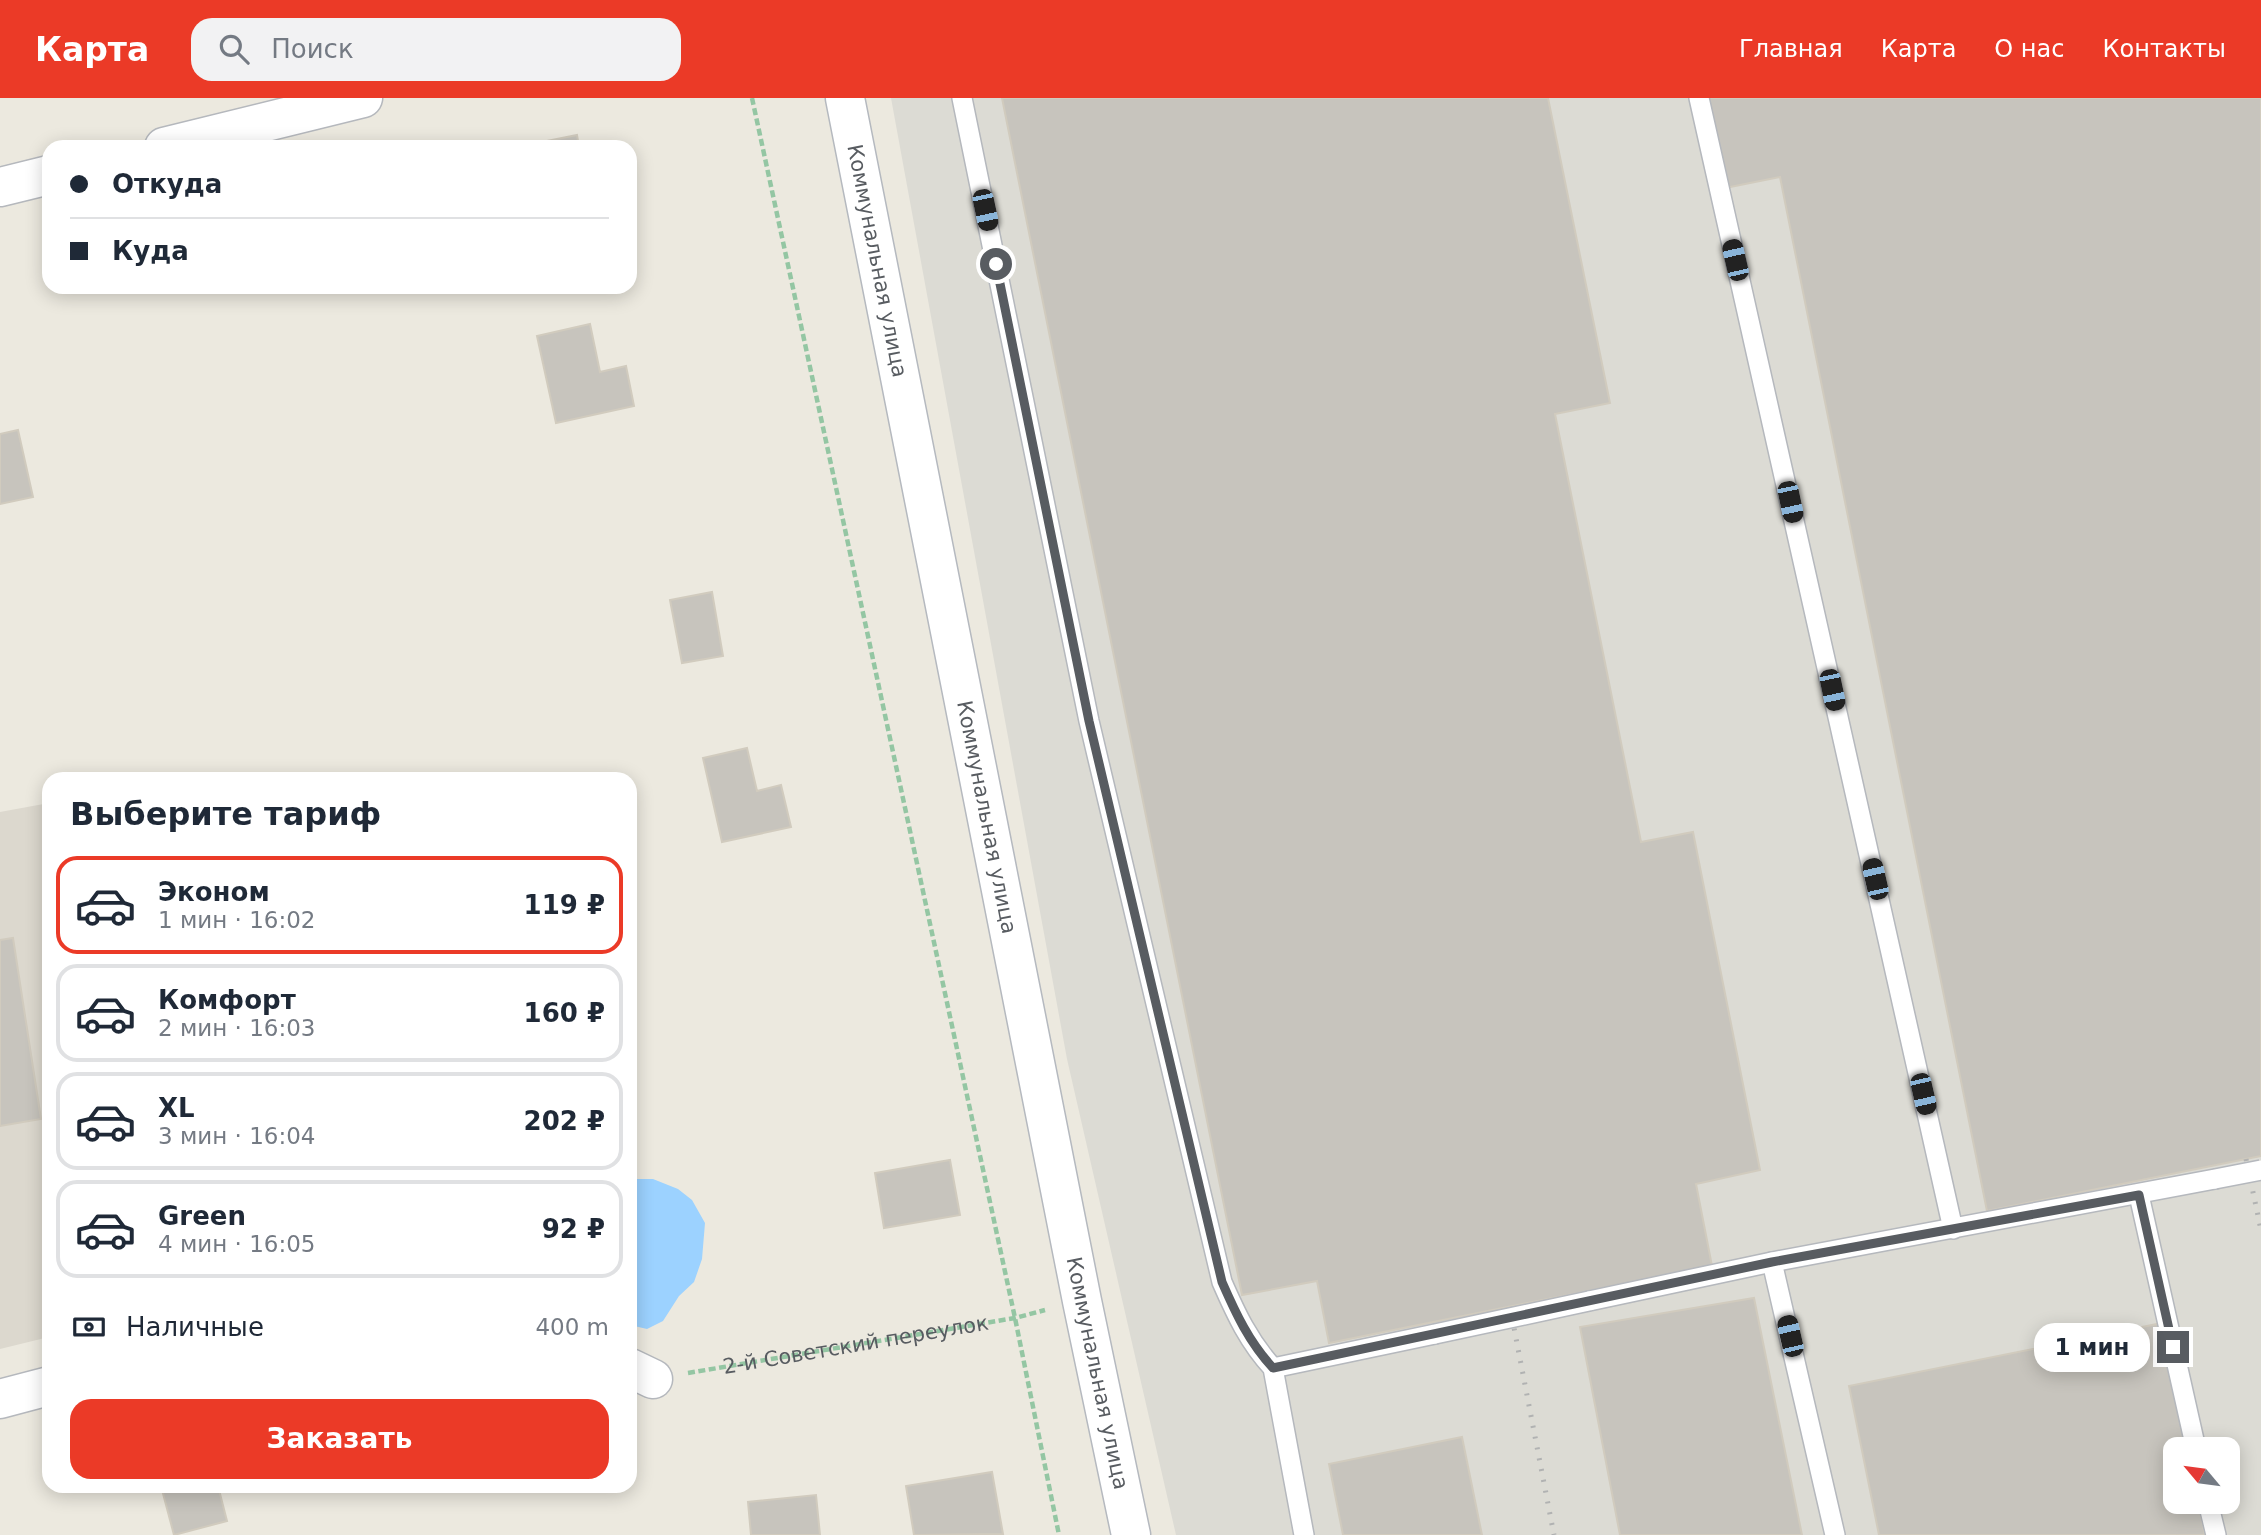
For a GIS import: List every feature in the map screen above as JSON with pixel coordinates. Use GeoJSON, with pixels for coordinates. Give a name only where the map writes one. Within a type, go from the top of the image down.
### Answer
{"type":"FeatureCollection","features":[{"type":"Feature","properties":{"kind":"street"},"geometry":{"type":"LineString","coordinates":[[192,140],[363,98]]}},
{"type":"Feature","properties":{"kind":"street","name":"Коммунальная улица"},"geometry":{"type":"LineString","coordinates":[[845,98],[1082,1301],[1131,1535]]}},
{"type":"Feature","properties":{"kind":"street"},"geometry":{"type":"LineString","coordinates":[[0,187],[42,177]]}},
{"type":"Feature","properties":{"kind":"street"},"geometry":{"type":"LineString","coordinates":[[0,1399],[42,1388]]}},
{"type":"Feature","properties":{"kind":"lane"},"geometry":{"type":"LineString","coordinates":[[962,98],[1089,721],[1222,1282],[1240,1324],[1255,1349],[1273,1368],[1304,1535]]}},
{"type":"Feature","properties":{"kind":"lane"},"geometry":{"type":"LineString","coordinates":[[1699,98],[1953,1229]]}},
{"type":"Feature","properties":{"kind":"lane"},"geometry":{"type":"LineString","coordinates":[[1273,1368],[1772,1262],[2261,1170]]}},
{"type":"Feature","properties":{"kind":"lane"},"geometry":{"type":"LineString","coordinates":[[2139,1195],[2193,1437]]}},
{"type":"Feature","properties":{"kind":"lane"},"geometry":{"type":"LineString","coordinates":[[1772,1262],[1835,1535]]}},
{"type":"Feature","properties":{"kind":"lane"},"geometry":{"type":"LineString","coordinates":[[2211,1514],[2216,1535]]}},
{"type":"Feature","properties":{"kind":"path"},"geometry":{"type":"LineString","coordinates":[[752,98],[1015,1318],[1059,1535]]}},
{"type":"Feature","properties":{"kind":"path","name":"2-й Советский переулок"},"geometry":{"type":"LineString","coordinates":[[641,1373],[1015,1318],[1082,1301]]}},
{"type":"Feature","properties":{"kind":"shaded area"},"geometry":{"type":"Polygon","coordinates":[[[891,98],[2261,98],[2261,1535],[1176,1535],[1067,1059],[891,98]]]}},
{"type":"Feature","properties":{"kind":"shaded area"},"geometry":{"type":"Polygon","coordinates":[[[42,804],[42,1339],[0,1349],[0,812],[42,804]]]}},
{"type":"Feature","properties":{"kind":"water"},"geometry":{"type":"Polygon","coordinates":[[[637,1179],[653,1179],[678,1189],[692,1200],[705,1223],[702,1259],[694,1282],[679,1296],[663,1321],[647,1329],[637,1327],[637,1179]]]}},
{"type":"Feature","properties":{"kind":"building"},"geometry":{"type":"Polygon","coordinates":[[[1002,98],[1548,98],[1610,403],[1555,414],[1641,842],[1693,832],[1760,1170],[1696,1184],[1712,1266],[1329,1343],[1317,1281],[1242,1295],[1002,98]]]}},
{"type":"Feature","properties":{"kind":"building"},"geometry":{"type":"Polygon","coordinates":[[[1702,98],[2261,98],[2261,1156],[1987,1211],[1780,177],[1720,189],[1702,98]]]}},
{"type":"Feature","properties":{"kind":"building"},"geometry":{"type":"Polygon","coordinates":[[[577,135],[578,140],[552,140],[577,135]]]}},
{"type":"Feature","properties":{"kind":"building"},"geometry":{"type":"Polygon","coordinates":[[[590,324],[600,372],[626,366],[634,406],[556,423],[537,336],[590,324]]]}},
{"type":"Feature","properties":{"kind":"building"},"geometry":{"type":"Polygon","coordinates":[[[18,430],[33,497],[0,504],[0,434],[18,430]]]}},
{"type":"Feature","properties":{"kind":"building"},"geometry":{"type":"Polygon","coordinates":[[[712,592],[723,656],[682,663],[670,600],[712,592]]]}},
{"type":"Feature","properties":{"kind":"building"},"geometry":{"type":"Polygon","coordinates":[[[747,748],[757,791],[781,785],[791,827],[722,842],[703,758],[747,748]]]}},
{"type":"Feature","properties":{"kind":"building"},"geometry":{"type":"Polygon","coordinates":[[[13,938],[41,1119],[0,1126],[0,940],[13,938]]]}},
{"type":"Feature","properties":{"kind":"building"},"geometry":{"type":"Polygon","coordinates":[[[950,1160],[960,1215],[884,1228],[875,1173],[950,1160]]]}},
{"type":"Feature","properties":{"kind":"building"},"geometry":{"type":"Polygon","coordinates":[[[1754,1298],[1802,1535],[1620,1535],[1580,1327],[1754,1298]]]}},
{"type":"Feature","properties":{"kind":"building"},"geometry":{"type":"Polygon","coordinates":[[[2162,1323],[2185,1437],[2163,1437],[2163,1514],[2201,1514],[2205,1535],[1879,1535],[1849,1386],[2162,1323]]]}},
{"type":"Feature","properties":{"kind":"building"},"geometry":{"type":"Polygon","coordinates":[[[1462,1437],[1482,1535],[1343,1535],[1329,1464],[1462,1437]]]}},
{"type":"Feature","properties":{"kind":"building"},"geometry":{"type":"Polygon","coordinates":[[[992,1472],[1003,1534],[914,1535],[906,1486],[992,1472]]]}},
{"type":"Feature","properties":{"kind":"building"},"geometry":{"type":"Polygon","coordinates":[[[163,1493],[220,1493],[227,1521],[174,1535],[163,1493]]]}},
{"type":"Feature","properties":{"kind":"building"},"geometry":{"type":"Polygon","coordinates":[[[816,1495],[820,1535],[751,1535],[748,1502],[816,1495]]]}},
{"type":"Feature","properties":{"kind":"railway"},"geometry":{"type":"LineString","coordinates":[[2246,1159],[2261,1230]]}},
{"type":"Feature","properties":{"kind":"railway"},"geometry":{"type":"LineString","coordinates":[[1510,1307],[1554,1535]]}},
{"type":"Feature","properties":{"kind":"route"},"geometry":{"type":"LineString","coordinates":[[996,264],[1089,721],[1222,1282],[1240,1324],[1255,1349],[1273,1368],[1772,1262],[2139,1195],[2173,1347]]}}]}
